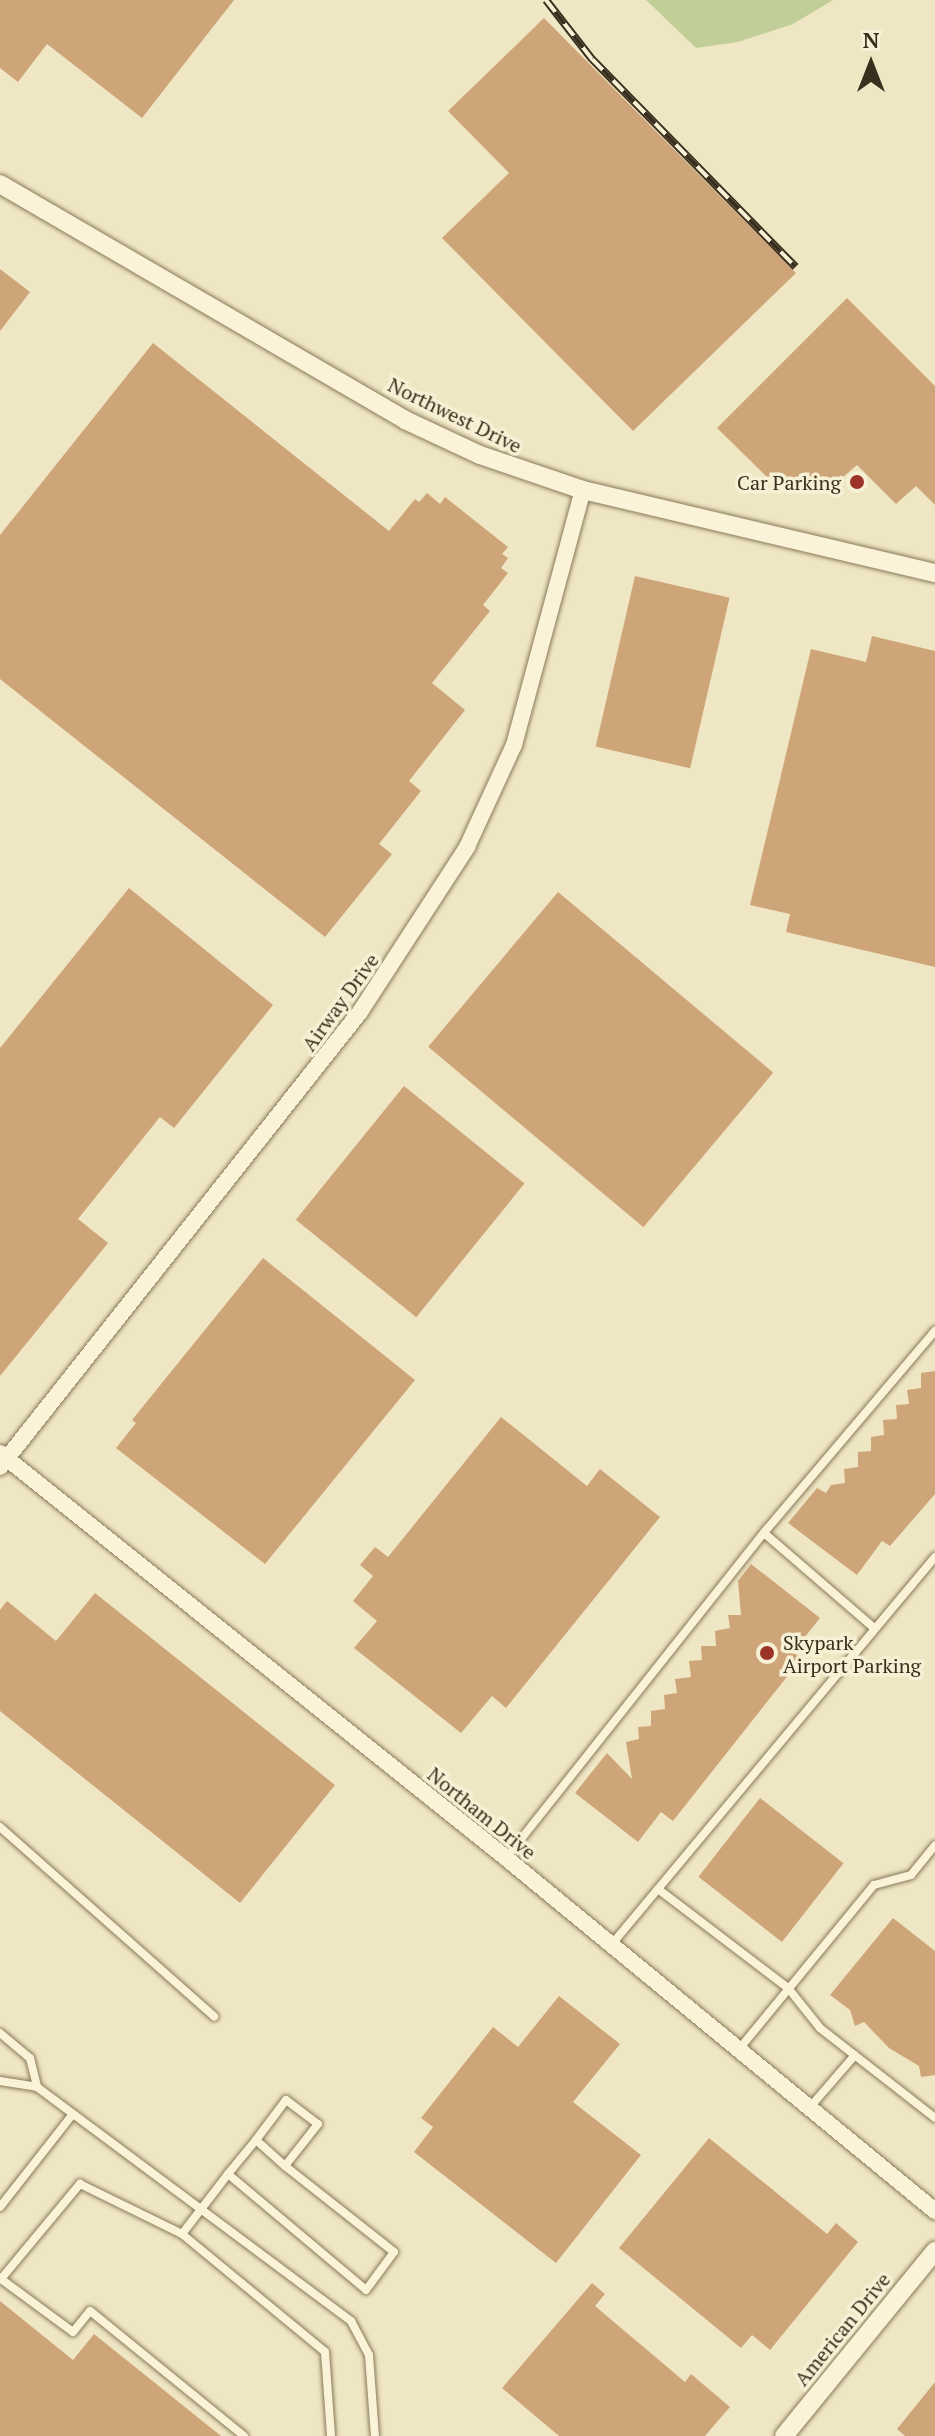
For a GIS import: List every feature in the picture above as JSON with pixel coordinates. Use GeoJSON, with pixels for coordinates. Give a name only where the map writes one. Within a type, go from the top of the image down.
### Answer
{"type":"FeatureCollection","features":[{"type":"Feature","properties":{"kind":"street","name":"Northwest Drive"},"geometry":{"type":"LineString","coordinates":[[0,184],[405,420],[480,455],[583,490],[935,573]]}},
{"type":"Feature","properties":{"kind":"street","name":"Airway Drive"},"geometry":{"type":"LineString","coordinates":[[2,1459],[360,1012],[467,847],[514,745],[583,490]]}},
{"type":"Feature","properties":{"kind":"street","name":"Northam Drive"},"geometry":{"type":"LineString","coordinates":[[2,1459],[506,1858],[935,2211]]}},
{"type":"Feature","properties":{"kind":"street","name":"American Drive"},"geometry":{"type":"LineString","coordinates":[[784,2436],[935,2251]]}},
{"type":"Feature","properties":{"kind":"lane"},"geometry":{"type":"LineString","coordinates":[[506,1858],[764,1533],[935,1331]]}},
{"type":"Feature","properties":{"kind":"lane"},"geometry":{"type":"LineString","coordinates":[[764,1533],[874,1628]]}},
{"type":"Feature","properties":{"kind":"lane"},"geometry":{"type":"LineString","coordinates":[[612,1944],[935,1557]]}},
{"type":"Feature","properties":{"kind":"lane"},"geometry":{"type":"LineString","coordinates":[[0,1827],[214,2016]]}},
{"type":"Feature","properties":{"kind":"lane"},"geometry":{"type":"LineString","coordinates":[[740,2048],[874,1885],[911,1875],[935,1845]]}},
{"type":"Feature","properties":{"kind":"lane"},"geometry":{"type":"LineString","coordinates":[[658,1889],[788,1988],[820,2028],[935,2118]]}},
{"type":"Feature","properties":{"kind":"lane"},"geometry":{"type":"LineString","coordinates":[[0,2033],[30,2058],[37,2087]]}},
{"type":"Feature","properties":{"kind":"lane"},"geometry":{"type":"LineString","coordinates":[[811,2106],[855,2055]]}},
{"type":"Feature","properties":{"kind":"lane"},"geometry":{"type":"LineString","coordinates":[[0,2081],[37,2087],[204,2208],[351,2321],[363,2336],[375,2436]]}},
{"type":"Feature","properties":{"kind":"lane"},"geometry":{"type":"LineString","coordinates":[[182,2234],[286,2100],[318,2124],[285,2166]]}},
{"type":"Feature","properties":{"kind":"lane"},"geometry":{"type":"LineString","coordinates":[[0,2207],[73,2114]]}},
{"type":"Feature","properties":{"kind":"lane"},"geometry":{"type":"LineString","coordinates":[[228,2174],[366,2290],[394,2252],[256,2140]]}},
{"type":"Feature","properties":{"kind":"lane"},"geometry":{"type":"LineString","coordinates":[[244,2436],[90,2311],[73,2332],[1,2279],[80,2184],[182,2234],[325,2352],[331,2436]]}},
{"type":"Feature","properties":{"kind":"green space"},"geometry":{"type":"Polygon","coordinates":[[[646,0],[833,0],[793,24],[738,42],[696,48],[646,0]]]}},
{"type":"Feature","properties":{"kind":"building"},"geometry":{"type":"Polygon","coordinates":[[[0,0],[234,0],[142,118],[47,44],[18,82],[0,68],[0,0]]]}},
{"type":"Feature","properties":{"kind":"building"},"geometry":{"type":"Polygon","coordinates":[[[544,18],[796,273],[633,431],[442,238],[509,173],[448,111],[544,18]]]}},
{"type":"Feature","properties":{"kind":"building"},"geometry":{"type":"Polygon","coordinates":[[[0,269],[30,292],[0,331],[0,269]]]}},
{"type":"Feature","properties":{"kind":"building"},"geometry":{"type":"Polygon","coordinates":[[[847,298],[935,386],[935,505],[916,486],[896,504],[857,465],[827,491],[770,480],[717,428],[847,298]]]}},
{"type":"Feature","properties":{"kind":"building"},"geometry":{"type":"Polygon","coordinates":[[[153,343],[389,531],[415,499],[419,502],[427,493],[440,504],[445,497],[508,547],[502,554],[508,558],[501,568],[508,573],[483,605],[490,611],[432,683],[465,710],[409,781],[421,791],[379,844],[392,854],[325,937],[0,679],[0,535],[153,343]]]}},
{"type":"Feature","properties":{"kind":"building"},"geometry":{"type":"Polygon","coordinates":[[[635,576],[730,598],[690,768],[596,747],[635,576]]]}},
{"type":"Feature","properties":{"kind":"building"},"geometry":{"type":"Polygon","coordinates":[[[872,636],[935,651],[935,967],[786,932],[790,914],[750,905],[811,649],[866,662],[872,636]]]}},
{"type":"Feature","properties":{"kind":"building"},"geometry":{"type":"Polygon","coordinates":[[[129,888],[273,1005],[174,1128],[160,1117],[78,1219],[108,1243],[0,1376],[0,1048],[129,888]]]}},
{"type":"Feature","properties":{"kind":"building"},"geometry":{"type":"Polygon","coordinates":[[[558,892],[773,1073],[643,1227],[428,1047],[558,892]]]}},
{"type":"Feature","properties":{"kind":"building"},"geometry":{"type":"Polygon","coordinates":[[[404,1086],[524,1184],[416,1317],[296,1220],[404,1086]]]}},
{"type":"Feature","properties":{"kind":"building"},"geometry":{"type":"Polygon","coordinates":[[[263,1258],[415,1380],[265,1564],[116,1448],[136,1423],[132,1420],[263,1258]]]}},
{"type":"Feature","properties":{"kind":"building"},"geometry":{"type":"Polygon","coordinates":[[[935,1371],[935,1494],[890,1546],[882,1541],[857,1575],[788,1523],[817,1488],[826,1493],[831,1485],[845,1483],[844,1469],[858,1467],[858,1452],[871,1451],[871,1437],[884,1435],[883,1420],[897,1419],[896,1405],[909,1404],[907,1390],[921,1388],[921,1373],[935,1371]]]}},
{"type":"Feature","properties":{"kind":"building"},"geometry":{"type":"Polygon","coordinates":[[[501,1417],[587,1486],[600,1469],[660,1517],[506,1708],[492,1696],[461,1733],[354,1648],[377,1621],[353,1601],[373,1576],[360,1565],[375,1547],[388,1557],[501,1417]]]}},
{"type":"Feature","properties":{"kind":"building"},"geometry":{"type":"Polygon","coordinates":[[[751,1564],[820,1618],[793,1652],[801,1659],[673,1821],[661,1812],[638,1842],[575,1793],[607,1753],[632,1779],[626,1742],[639,1739],[638,1727],[651,1726],[651,1711],[665,1709],[664,1695],[677,1693],[675,1679],[691,1677],[689,1661],[702,1660],[701,1646],[716,1646],[715,1631],[730,1628],[728,1615],[741,1615],[738,1581],[751,1564]]]}},
{"type":"Feature","properties":{"kind":"building"},"geometry":{"type":"Polygon","coordinates":[[[95,1593],[335,1785],[240,1903],[0,1711],[0,1610],[7,1601],[56,1641],[95,1593]]]}},
{"type":"Feature","properties":{"kind":"building"},"geometry":{"type":"Polygon","coordinates":[[[760,1798],[844,1863],[782,1942],[698,1877],[760,1798]]]}},
{"type":"Feature","properties":{"kind":"building"},"geometry":{"type":"Polygon","coordinates":[[[893,1918],[935,1951],[935,2075],[921,2077],[919,2066],[889,2048],[864,2022],[855,2026],[850,2010],[830,1995],[893,1918]]]}},
{"type":"Feature","properties":{"kind":"building"},"geometry":{"type":"Polygon","coordinates":[[[559,1996],[620,2044],[573,2102],[641,2155],[556,2263],[414,2152],[433,2127],[421,2118],[493,2027],[518,2047],[559,1996]]]}},
{"type":"Feature","properties":{"kind":"building"},"geometry":{"type":"Polygon","coordinates":[[[709,2138],[827,2234],[836,2223],[858,2242],[770,2350],[752,2335],[741,2348],[619,2248],[709,2138]]]}},
{"type":"Feature","properties":{"kind":"building"},"geometry":{"type":"Polygon","coordinates":[[[592,2283],[605,2294],[595,2306],[685,2382],[691,2374],[730,2407],[705,2436],[559,2436],[502,2388],[592,2283]]]}},
{"type":"Feature","properties":{"kind":"building"},"geometry":{"type":"Polygon","coordinates":[[[0,2301],[73,2360],[94,2334],[221,2436],[0,2436],[0,2301]]]}},
{"type":"Feature","properties":{"kind":"building"},"geometry":{"type":"Polygon","coordinates":[[[935,2382],[935,2436],[905,2436],[897,2429],[935,2382]]]}},
{"type":"Feature","properties":{"kind":"railway"},"geometry":{"type":"LineString","coordinates":[[546,0],[592,59],[796,267]]}},
{"type":"Feature","properties":{"kind":"place","name":"Car Parking"},"geometry":{"type":"Point","coordinates":[857,482]}},
{"type":"Feature","properties":{"kind":"place","name":"Skypark Airport Parking"},"geometry":{"type":"Point","coordinates":[767,1653]}}]}
